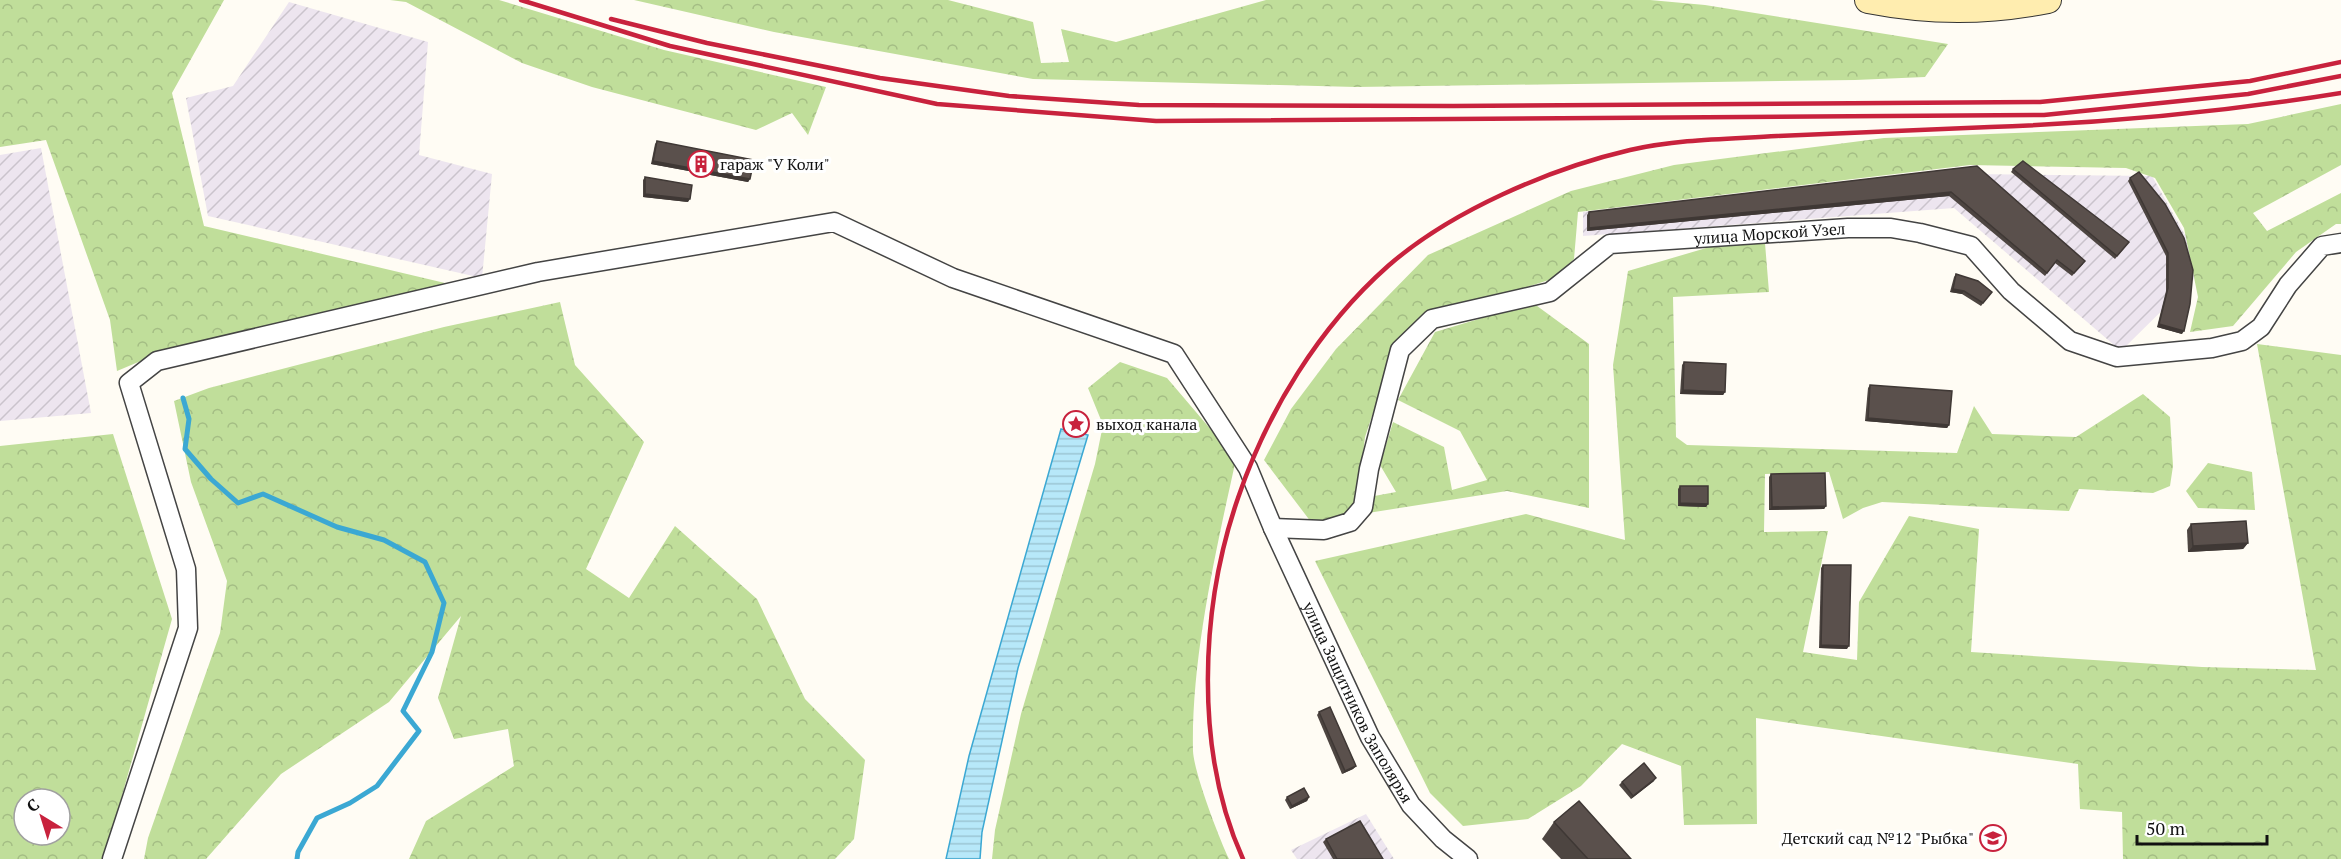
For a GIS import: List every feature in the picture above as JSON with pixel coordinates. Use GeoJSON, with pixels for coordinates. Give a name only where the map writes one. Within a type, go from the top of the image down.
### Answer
{"type":"FeatureCollection","features":[{"type":"Feature","properties":{"kind":"main road"},"geometry":{"type":"LineString","coordinates":[[1868,0],[1931,9],[2000,9],[2048,0]]}},
{"type":"Feature","properties":{"kind":"street","name":"улица Защитников Заполярья"},"geometry":{"type":"LineString","coordinates":[[112,859],[188,628],[186,569],[129,383],[157,361],[538,272],[834,222],[953,278],[1174,354],[1248,468],[1273,528],[1370,737],[1411,806],[1443,839],[1468,859]]}},
{"type":"Feature","properties":{"kind":"street","name":"улица Морской Узел"},"geometry":{"type":"LineString","coordinates":[[1273,528],[1324,530],[1350,522],[1363,507],[1371,459],[1400,350],[1432,319],[1452,312],[1550,292],[1610,243],[1848,228],[1891,228],[1920,233],[1971,246],[2011,291],[2070,341],[2117,357],[2212,348],[2242,341],[2261,327],[2288,285],[2322,246],[2341,243]]}},
{"type":"Feature","properties":{"kind":"shaded area"},"geometry":{"type":"Polygon","coordinates":[[[289,2],[428,42],[419,155],[492,174],[482,278],[208,216],[186,98],[233,86],[289,2]]]}},
{"type":"Feature","properties":{"kind":"shaded area"},"geometry":{"type":"Polygon","coordinates":[[[41,148],[91,413],[0,421],[0,155],[41,148]]]}},
{"type":"Feature","properties":{"kind":"shaded area"},"geometry":{"type":"Polygon","coordinates":[[[1973,174],[2152,176],[2204,269],[2121,351],[1954,208],[1583,236],[1583,212],[1973,174]]]}},
{"type":"Feature","properties":{"kind":"shaded area"},"geometry":{"type":"Polygon","coordinates":[[[1366,814],[1394,859],[1297,859],[1291,850],[1366,814]]]}},
{"type":"Feature","properties":{"kind":"green space"},"geometry":{"type":"Polygon","coordinates":[[[0,0],[224,0],[172,93],[204,226],[445,283],[447,288],[174,347],[117,371],[110,320],[46,140],[0,147],[0,0]]]}},
{"type":"Feature","properties":{"kind":"green space"},"geometry":{"type":"Polygon","coordinates":[[[390,0],[499,0],[664,50],[826,87],[808,135],[792,113],[756,130],[592,87],[522,63],[406,2],[390,0]]]}},
{"type":"Feature","properties":{"kind":"green space"},"geometry":{"type":"Polygon","coordinates":[[[634,0],[948,0],[1033,22],[1041,63],[1069,62],[1061,29],[1116,42],[1266,0],[1650,0],[1705,5],[1948,44],[1925,77],[1855,80],[1356,87],[1033,79],[774,32],[634,0]]]}},
{"type":"Feature","properties":{"kind":"green space"},"geometry":{"type":"Polygon","coordinates":[[[2341,104],[2341,165],[2253,213],[2267,231],[2341,193],[2341,224],[2336,224],[2296,252],[2233,326],[2190,332],[2198,297],[2184,228],[2155,178],[2126,168],[1970,165],[1578,212],[1574,259],[1555,278],[1515,291],[1431,311],[1395,347],[1365,437],[1358,499],[1396,492],[1380,465],[1393,422],[1444,447],[1452,490],[1487,480],[1460,431],[1398,400],[1435,332],[1533,303],[1589,344],[1589,508],[1507,491],[1311,522],[1264,460],[1291,409],[1336,349],[1428,255],[1571,191],[1674,165],[1884,138],[2248,124],[2341,104]]]}},
{"type":"Feature","properties":{"kind":"green space"},"geometry":{"type":"Polygon","coordinates":[[[1764,231],[1769,292],[1673,297],[1676,437],[1687,445],[1957,453],[1974,406],[1992,434],[2076,437],[2143,394],[2170,417],[2173,466],[2170,486],[2153,493],[2079,489],[2069,511],[1882,502],[1863,508],[1843,519],[1829,472],[1765,474],[1764,532],[1828,531],[1803,652],[1857,660],[1859,602],[1909,516],[1979,529],[1971,652],[2202,667],[2316,670],[2257,344],[2341,355],[2341,859],[2123,859],[2122,812],[2080,809],[2078,764],[1756,718],[1757,824],[1684,825],[1681,766],[1622,744],[1581,786],[1528,819],[1463,826],[1430,793],[1315,561],[1526,514],[1625,540],[1613,365],[1628,271],[1764,231]]]}},
{"type":"Feature","properties":{"kind":"green space"},"geometry":{"type":"Polygon","coordinates":[[[560,302],[575,365],[644,442],[586,569],[629,598],[675,526],[757,599],[805,699],[865,760],[854,839],[835,859],[409,859],[426,821],[514,766],[508,729],[454,739],[438,698],[461,616],[389,702],[281,774],[206,859],[144,859],[148,838],[220,633],[227,581],[191,482],[174,401],[209,388],[444,327],[560,302]]]}},
{"type":"Feature","properties":{"kind":"green space"},"geometry":{"type":"Polygon","coordinates":[[[1120,362],[1167,378],[1236,459],[1206,604],[1193,715],[1194,761],[1213,821],[1229,859],[992,859],[995,830],[1021,714],[1095,464],[1103,425],[1088,388],[1120,362]]]}},
{"type":"Feature","properties":{"kind":"green space"},"geometry":{"type":"Polygon","coordinates":[[[113,434],[172,619],[104,859],[0,859],[0,446],[113,434]]]}},
{"type":"Feature","properties":{"kind":"green space"},"geometry":{"type":"Polygon","coordinates":[[[2208,463],[2252,472],[2255,510],[2198,508],[2186,491],[2208,463]]]}},
{"type":"Feature","properties":{"kind":"water"},"geometry":{"type":"Polygon","coordinates":[[[1061,429],[1088,435],[1018,668],[982,832],[980,859],[946,859],[969,756],[1061,429]]]}},
{"type":"Feature","properties":{"kind":"building","name":"гараж \"У Коли\""},"geometry":{"type":"Polygon","coordinates":[[[657,141],[754,160],[750,179],[653,161],[657,141]]]}},
{"type":"Feature","properties":{"kind":"building"},"geometry":{"type":"Polygon","coordinates":[[[2023,161],[2129,242],[2117,256],[2013,169],[2023,161]]]}},
{"type":"Feature","properties":{"kind":"building"},"geometry":{"type":"Polygon","coordinates":[[[1977,166],[2085,261],[2074,273],[2057,260],[2047,273],[1951,192],[1589,228],[1589,212],[1977,166]]]}},
{"type":"Feature","properties":{"kind":"building"},"geometry":{"type":"Polygon","coordinates":[[[2139,172],[2165,204],[2184,238],[2193,270],[2190,304],[2184,331],[2159,324],[2168,288],[2168,253],[2130,178],[2139,172]]]}},
{"type":"Feature","properties":{"kind":"building"},"geometry":{"type":"Polygon","coordinates":[[[645,177],[692,185],[690,199],[645,194],[645,177]]]}},
{"type":"Feature","properties":{"kind":"building"},"geometry":{"type":"Polygon","coordinates":[[[1956,274],[1978,281],[1992,292],[1983,303],[1964,291],[1953,289],[1956,274]]]}},
{"type":"Feature","properties":{"kind":"building"},"geometry":{"type":"Polygon","coordinates":[[[1684,362],[1726,364],[1725,392],[1683,390],[1684,362]]]}},
{"type":"Feature","properties":{"kind":"building"},"geometry":{"type":"Polygon","coordinates":[[[1870,385],[1952,391],[1949,425],[1868,418],[1870,385]]]}},
{"type":"Feature","properties":{"kind":"building"},"geometry":{"type":"Polygon","coordinates":[[[1825,473],[1826,506],[1772,507],[1771,474],[1825,473]]]}},
{"type":"Feature","properties":{"kind":"building"},"geometry":{"type":"Polygon","coordinates":[[[1680,486],[1708,486],[1708,504],[1680,503],[1680,486]]]}},
{"type":"Feature","properties":{"kind":"building"},"geometry":{"type":"Polygon","coordinates":[[[2246,521],[2248,543],[2193,546],[2191,524],[2246,521]]]}},
{"type":"Feature","properties":{"kind":"building"},"geometry":{"type":"Polygon","coordinates":[[[1823,565],[1851,565],[1849,646],[1821,645],[1823,565]]]}},
{"type":"Feature","properties":{"kind":"building"},"geometry":{"type":"Polygon","coordinates":[[[1330,707],[1356,766],[1345,771],[1319,712],[1330,707]]]}},
{"type":"Feature","properties":{"kind":"building"},"geometry":{"type":"Polygon","coordinates":[[[1644,763],[1656,778],[1633,796],[1622,782],[1644,763]]]}},
{"type":"Feature","properties":{"kind":"building"},"geometry":{"type":"Polygon","coordinates":[[[1304,788],[1309,797],[1292,806],[1287,797],[1304,788]]]}},
{"type":"Feature","properties":{"kind":"building"},"geometry":{"type":"Polygon","coordinates":[[[1579,801],[1631,859],[1588,859],[1554,822],[1579,801]]]}},
{"type":"Feature","properties":{"kind":"building"},"geometry":{"type":"Polygon","coordinates":[[[1360,821],[1383,859],[1337,859],[1326,839],[1360,821]]]}},
{"type":"Feature","properties":{"kind":"waterway"},"geometry":{"type":"LineString","coordinates":[[183,398],[189,419],[185,449],[211,479],[238,503],[263,494],[337,527],[384,540],[425,562],[444,603],[432,652],[403,711],[419,731],[377,786],[350,803],[317,818],[298,852],[297,859]]}},
{"type":"Feature","properties":{"kind":"railway"},"geometry":{"type":"LineString","coordinates":[[521,0],[670,46],[937,104],[1156,121],[2044,115],[2248,94],[2341,76]]}},
{"type":"Feature","properties":{"kind":"railway"},"geometry":{"type":"LineString","coordinates":[[611,19],[707,43],[880,78],[1009,96],[1139,105],[1453,106],[2040,102],[2250,81],[2341,62]]}},
{"type":"Feature","properties":{"kind":"railway"},"geometry":{"type":"LineString","coordinates":[[1243,859],[1227,817],[1216,772],[1210,726],[1208,679],[1210,632],[1225,541],[1250,466],[1264,434],[1298,373],[1318,344],[1363,290],[1413,246],[1471,210],[1534,181],[1599,158],[1648,146],[1722,139],[2122,119],[2253,106],[2341,93]]}},
{"type":"Feature","properties":{"kind":"place","name":"гараж \"У Коли\""},"geometry":{"type":"Point","coordinates":[701,164]}},
{"type":"Feature","properties":{"kind":"place","name":"выход канала"},"geometry":{"type":"Point","coordinates":[1076,424]}},
{"type":"Feature","properties":{"kind":"place","name":"Детский сад №12 \"Рыбка\""},"geometry":{"type":"Point","coordinates":[1993,838]}}]}
